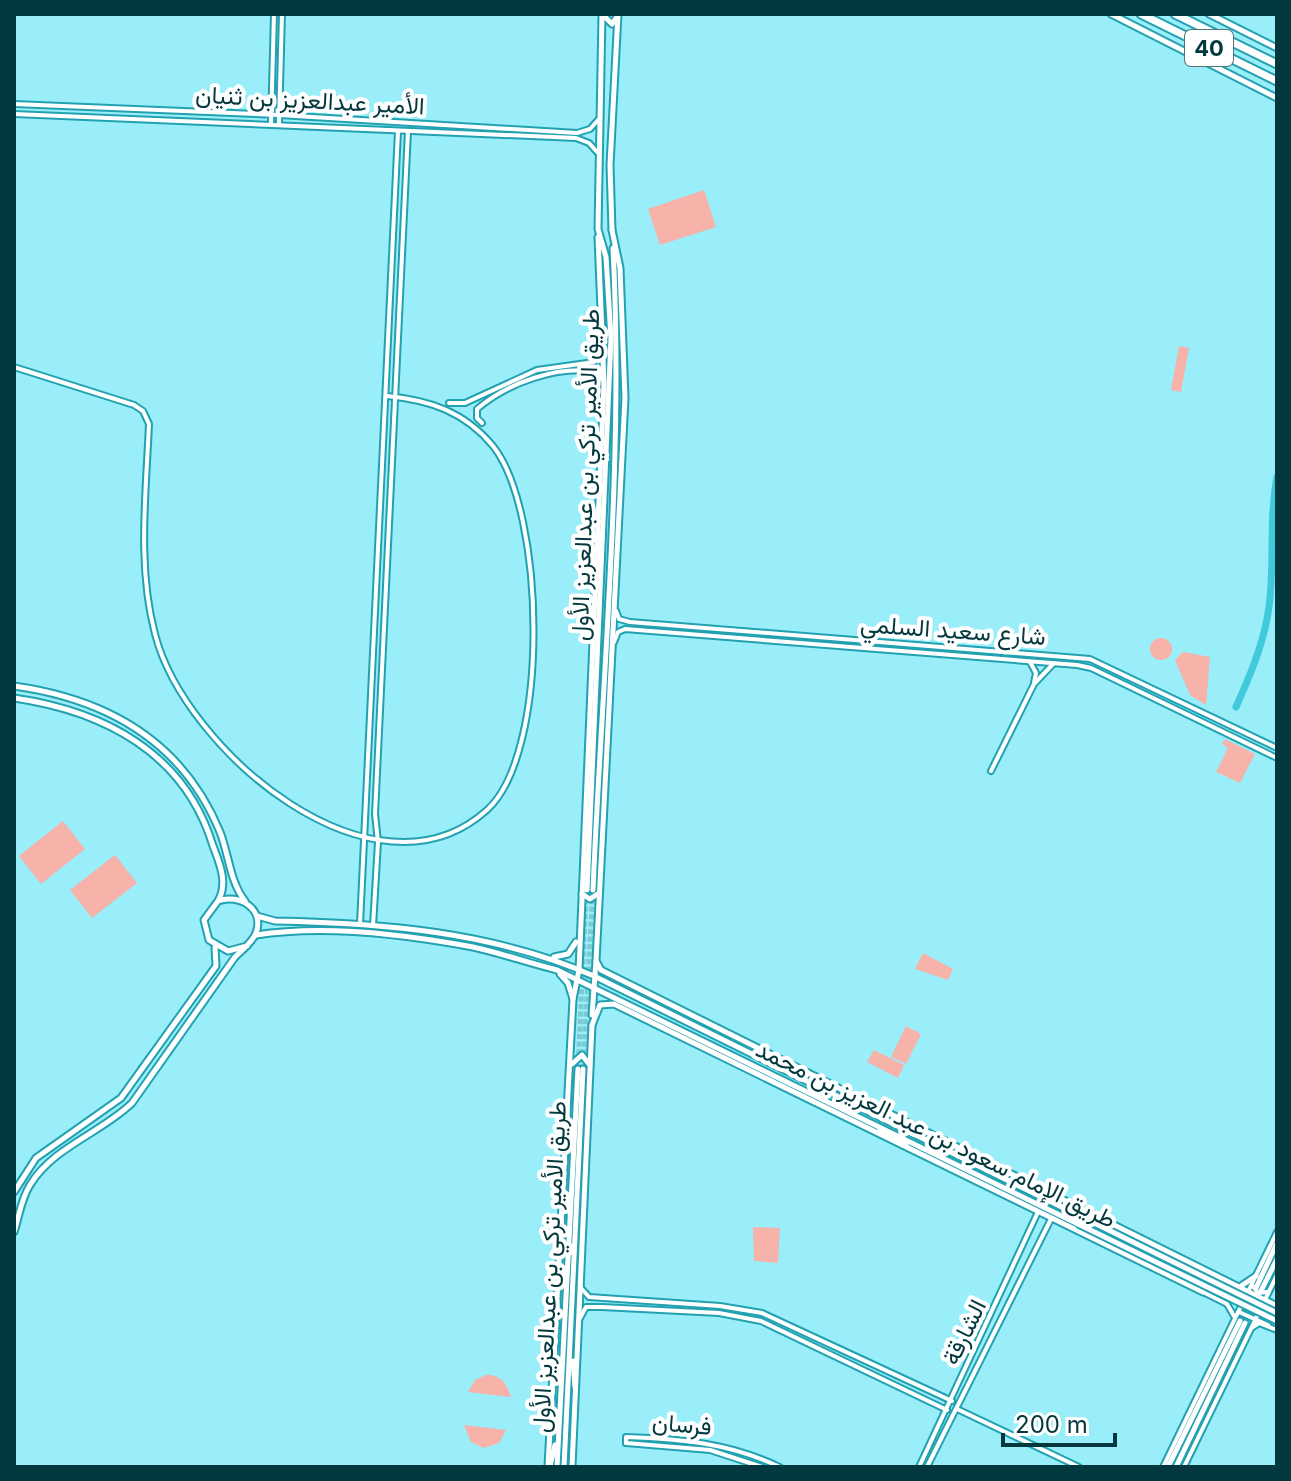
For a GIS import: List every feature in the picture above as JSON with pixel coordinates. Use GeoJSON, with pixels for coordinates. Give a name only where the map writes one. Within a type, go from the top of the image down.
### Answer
{"type":"FeatureCollection","features":[{"type":"Feature","properties":{"kind":"highway","name":"40"},"geometry":{"type":"LineString","coordinates":[[1141,14],[1275,81]]}},
{"type":"Feature","properties":{"kind":"highway","name":"40"},"geometry":{"type":"LineString","coordinates":[[1175,14],[1277,64]]}},
{"type":"Feature","properties":{"kind":"main road"},"geometry":{"type":"LineString","coordinates":[[602,14],[612,24],[618,15]]}},
{"type":"Feature","properties":{"kind":"main road","name":"طريق الأمير تركي بن عبدالعزيز الأول"},"geometry":{"type":"LineString","coordinates":[[602,14],[597,152],[598,229],[606,257],[611,338],[590,890],[608,621],[617,397],[610,165],[618,15]]}},
{"type":"Feature","properties":{"kind":"main road"},"geometry":{"type":"LineString","coordinates":[[1111,14],[1277,98]]}},
{"type":"Feature","properties":{"kind":"main road"},"geometry":{"type":"LineString","coordinates":[[1209,14],[1277,48]]}},
{"type":"Feature","properties":{"kind":"main road"},"geometry":{"type":"LineString","coordinates":[[601,35],[608,27],[617,38]]}},
{"type":"Feature","properties":{"kind":"main road"},"geometry":{"type":"LineString","coordinates":[[549,1467],[573,999],[579,970],[580,885],[604,383],[598,229]]}},
{"type":"Feature","properties":{"kind":"main road"},"geometry":{"type":"LineString","coordinates":[[572,1467],[594,976],[621,508],[625,335],[620,268],[612,230]]}},
{"type":"Feature","properties":{"kind":"main road"},"geometry":{"type":"LineString","coordinates":[[608,621],[621,508]]}},
{"type":"Feature","properties":{"kind":"main road"},"geometry":{"type":"LineString","coordinates":[[598,513],[601,610]]}},
{"type":"Feature","properties":{"kind":"main road"},"geometry":{"type":"LineString","coordinates":[[14,686],[66,695],[98,705],[138,730],[183,769],[203,796],[220,833],[234,884],[257,916],[256,935],[132,1103],[113,1120],[59,1154],[34,1178],[24,1196],[14,1232]]}},
{"type":"Feature","properties":{"kind":"main road"},"geometry":{"type":"LineString","coordinates":[[14,698],[65,706],[96,716],[144,746],[174,776],[192,800],[211,837],[222,874],[222,893],[207,911],[204,925],[206,935],[215,946],[228,951],[247,946]]}},
{"type":"Feature","properties":{"kind":"main road"},"geometry":{"type":"LineString","coordinates":[[580,885],[582,895],[590,899],[596,897],[600,888]]}},
{"type":"Feature","properties":{"kind":"main road"},"geometry":{"type":"LineString","coordinates":[[218,901],[230,897],[246,902]]}},
{"type":"Feature","properties":{"kind":"main road","name":"طريق الإمام سعود بن عبد العزيز بن محمد"},"geometry":{"type":"LineString","coordinates":[[257,916],[275,921],[373,926],[475,938],[545,956],[654,1005],[1277,1313]]}},
{"type":"Feature","properties":{"kind":"main road","name":"طريق الإمام سعود بن عبد العزيز بن محمد"},"geometry":{"type":"LineString","coordinates":[[256,935],[293,932],[399,937],[474,947],[557,970],[1277,1321]]}},
{"type":"Feature","properties":{"kind":"main road"},"geometry":{"type":"LineString","coordinates":[[545,956],[558,958],[568,954],[578,937]]}},
{"type":"Feature","properties":{"kind":"main road"},"geometry":{"type":"LineString","coordinates":[[14,1192],[36,1158],[121,1098],[216,966],[215,946]]}},
{"type":"Feature","properties":{"kind":"main road"},"geometry":{"type":"LineString","coordinates":[[521,959],[523,950]]}},
{"type":"Feature","properties":{"kind":"main road"},"geometry":{"type":"LineString","coordinates":[[596,961],[611,977],[1277,1306]]}},
{"type":"Feature","properties":{"kind":"main road"},"geometry":{"type":"LineString","coordinates":[[557,970],[568,983],[573,999]]}},
{"type":"Feature","properties":{"kind":"main road"},"geometry":{"type":"LineString","coordinates":[[627,1002],[655,1025]]}},
{"type":"Feature","properties":{"kind":"main road"},"geometry":{"type":"LineString","coordinates":[[592,1025],[600,1005],[614,1004],[1203,1292]]}},
{"type":"Feature","properties":{"kind":"main road"},"geometry":{"type":"LineString","coordinates":[[654,1005],[715,1029]]}},
{"type":"Feature","properties":{"kind":"main road"},"geometry":{"type":"LineString","coordinates":[[570,1069],[582,1055],[588,1060],[591,1073]]}},
{"type":"Feature","properties":{"kind":"main road","name":"طريق الأمير تركي بن عبدالعزيز الأول"},"geometry":{"type":"LineString","coordinates":[[557,1467],[580,1069],[564,1467]]}},
{"type":"Feature","properties":{"kind":"main road"},"geometry":{"type":"LineString","coordinates":[[859,1116],[924,1156]]}},
{"type":"Feature","properties":{"kind":"main road"},"geometry":{"type":"LineString","coordinates":[[990,1164],[1032,1190]]}},
{"type":"Feature","properties":{"kind":"main road"},"geometry":{"type":"LineString","coordinates":[[984,1184],[1026,1197]]}},
{"type":"Feature","properties":{"kind":"main road"},"geometry":{"type":"LineString","coordinates":[[1277,1243],[1258,1290],[1277,1259]]}},
{"type":"Feature","properties":{"kind":"main road"},"geometry":{"type":"LineString","coordinates":[[1236,1286],[1247,1285],[1256,1276]]}},
{"type":"Feature","properties":{"kind":"main road"},"geometry":{"type":"LineString","coordinates":[[1166,1467],[1243,1322],[1176,1467]]}},
{"type":"Feature","properties":{"kind":"main road"},"geometry":{"type":"LineString","coordinates":[[571,1347],[577,1396]]}},
{"type":"Feature","properties":{"kind":"main road"},"geometry":{"type":"LineString","coordinates":[[549,1467],[559,1433]]}},
{"type":"Feature","properties":{"kind":"street"},"geometry":{"type":"LineString","coordinates":[[271,124],[274,14]]}},
{"type":"Feature","properties":{"kind":"street"},"geometry":{"type":"LineString","coordinates":[[279,124],[282,14]]}},
{"type":"Feature","properties":{"kind":"street","name":"الأمير عبدالعزيز بن ثنيان"},"geometry":{"type":"LineString","coordinates":[[14,104],[272,114],[577,133],[590,129],[599,119]]}},
{"type":"Feature","properties":{"kind":"street","name":"الأمير عبدالعزيز بن ثنيان"},"geometry":{"type":"LineString","coordinates":[[14,114],[576,138],[589,143],[597,152]]}},
{"type":"Feature","properties":{"kind":"street"},"geometry":{"type":"LineString","coordinates":[[360,926],[398,131]]}},
{"type":"Feature","properties":{"kind":"street"},"geometry":{"type":"LineString","coordinates":[[373,926],[378,842],[375,814],[408,131]]}},
{"type":"Feature","properties":{"kind":"street"},"geometry":{"type":"LineString","coordinates":[[397,162],[407,163]]}},
{"type":"Feature","properties":{"kind":"street"},"geometry":{"type":"LineString","coordinates":[[390,275],[399,276]]}},
{"type":"Feature","properties":{"kind":"street"},"geometry":{"type":"LineString","coordinates":[[449,403],[465,403],[522,375],[565,364],[596,361],[603,344]]}},
{"type":"Feature","properties":{"kind":"street"},"geometry":{"type":"LineString","coordinates":[[565,364],[589,365],[580,370]]}},
{"type":"Feature","properties":{"kind":"street"},"geometry":{"type":"LineString","coordinates":[[14,367],[125,402],[139,408],[147,417],[143,544],[149,603],[155,635],[179,691],[209,732],[257,780],[304,811],[378,842],[436,838],[465,826],[489,808],[514,768],[530,691],[533,602],[529,550],[518,500],[501,457],[462,417],[425,401],[387,396]]}},
{"type":"Feature","properties":{"kind":"street"},"geometry":{"type":"LineString","coordinates":[[484,393],[473,402],[474,407],[539,377],[580,370],[599,372],[604,383]]}},
{"type":"Feature","properties":{"kind":"street"},"geometry":{"type":"LineString","coordinates":[[482,423],[477,418],[477,409],[494,396]]}},
{"type":"Feature","properties":{"kind":"street"},"geometry":{"type":"LineString","coordinates":[[615,608],[619,619],[630,622]]}},
{"type":"Feature","properties":{"kind":"street"},"geometry":{"type":"LineString","coordinates":[[630,622],[625,625],[630,629]]}},
{"type":"Feature","properties":{"kind":"street","name":"شارع سعيد السلمي"},"geometry":{"type":"LineString","coordinates":[[630,622],[1090,659],[1277,748]]}},
{"type":"Feature","properties":{"kind":"street","name":"شارع سعيد السلمي"},"geometry":{"type":"LineString","coordinates":[[614,644],[620,630],[630,629],[1028,660],[1091,668],[1277,758]]}},
{"type":"Feature","properties":{"kind":"street"},"geometry":{"type":"LineString","coordinates":[[991,771],[1034,684],[1036,673],[1028,660]]}},
{"type":"Feature","properties":{"kind":"street"},"geometry":{"type":"LineString","coordinates":[[1034,684],[1055,663]]}},
{"type":"Feature","properties":{"kind":"street"},"geometry":{"type":"LineString","coordinates":[[373,673],[382,673]]}},
{"type":"Feature","properties":{"kind":"street"},"geometry":{"type":"LineString","coordinates":[[530,691],[538,692]]}},
{"type":"Feature","properties":{"kind":"street","name":"الشارقة"},"geometry":{"type":"LineString","coordinates":[[919,1467],[1037,1220],[1038,1212]]}},
{"type":"Feature","properties":{"kind":"street"},"geometry":{"type":"LineString","coordinates":[[1037,1220],[1044,1218],[1046,1225]]}},
{"type":"Feature","properties":{"kind":"street","name":"الشارقة"},"geometry":{"type":"LineString","coordinates":[[927,1467],[1051,1218]]}},
{"type":"Feature","properties":{"kind":"street"},"geometry":{"type":"LineString","coordinates":[[1166,1467],[1277,1232]]}},
{"type":"Feature","properties":{"kind":"street"},"geometry":{"type":"LineString","coordinates":[[1184,1467],[1277,1275]]}},
{"type":"Feature","properties":{"kind":"street"},"geometry":{"type":"LineString","coordinates":[[1256,1276],[1254,1290],[1265,1294],[1271,1288]]}},
{"type":"Feature","properties":{"kind":"street"},"geometry":{"type":"LineString","coordinates":[[580,1286],[585,1296],[720,1306],[762,1313],[952,1401]]}},
{"type":"Feature","properties":{"kind":"street"},"geometry":{"type":"LineString","coordinates":[[1271,1288],[1271,1299],[1277,1306]]}},
{"type":"Feature","properties":{"kind":"street"},"geometry":{"type":"LineString","coordinates":[[1203,1292],[1277,1330]]}},
{"type":"Feature","properties":{"kind":"street"},"geometry":{"type":"LineString","coordinates":[[602,1297],[595,1304],[602,1307]]}},
{"type":"Feature","properties":{"kind":"street"},"geometry":{"type":"LineString","coordinates":[[1227,1304],[1233,1311],[1233,1323]]}},
{"type":"Feature","properties":{"kind":"street"},"geometry":{"type":"LineString","coordinates":[[580,1320],[586,1307],[602,1307],[719,1313],[761,1321],[947,1410]]}},
{"type":"Feature","properties":{"kind":"street"},"geometry":{"type":"LineString","coordinates":[[1233,1323],[1237,1318],[1247,1318],[1251,1322],[1249,1333]]}},
{"type":"Feature","properties":{"kind":"street"},"geometry":{"type":"LineString","coordinates":[[1249,1333],[1256,1324],[1268,1325]]}},
{"type":"Feature","properties":{"kind":"street"},"geometry":{"type":"LineString","coordinates":[[966,1370],[974,1374]]}},
{"type":"Feature","properties":{"kind":"street"},"geometry":{"type":"LineString","coordinates":[[939,1406],[944,1398]]}},
{"type":"Feature","properties":{"kind":"street"},"geometry":{"type":"LineString","coordinates":[[957,1409],[1079,1467]]}},
{"type":"Feature","properties":{"kind":"street","name":"فرسان"},"geometry":{"type":"LineString","coordinates":[[762,1467],[706,1449],[626,1443],[626,1437],[734,1447],[780,1467]]}},
{"type":"Feature","properties":{"kind":"street"},"geometry":{"type":"LineString","coordinates":[[706,1449],[708,1443]]}},
{"type":"Feature","properties":{"kind":"shaded area"},"geometry":{"type":"Polygon","coordinates":[[[704,190],[716,227],[660,245],[648,209],[704,190]]]}},
{"type":"Feature","properties":{"kind":"shaded area"},"geometry":{"type":"Polygon","coordinates":[[[1179,346],[1189,348],[1181,392],[1171,390],[1179,346]]]}},
{"type":"Feature","properties":{"kind":"shaded area"},"geometry":{"type":"Polygon","coordinates":[[[1157,638],[1165,638],[1172,649],[1165,660],[1157,660],[1150,653],[1150,645],[1157,638]]]}},
{"type":"Feature","properties":{"kind":"shaded area"},"geometry":{"type":"Polygon","coordinates":[[[1183,652],[1210,657],[1206,705],[1190,695],[1175,660],[1183,652]]]}},
{"type":"Feature","properties":{"kind":"shaded area"},"geometry":{"type":"Polygon","coordinates":[[[1225,739],[1255,754],[1240,783],[1216,772],[1228,748],[1222,744],[1225,739]]]}},
{"type":"Feature","properties":{"kind":"shaded area"},"geometry":{"type":"Polygon","coordinates":[[[63,821],[85,849],[41,884],[19,856],[63,821]]]}},
{"type":"Feature","properties":{"kind":"shaded area"},"geometry":{"type":"Polygon","coordinates":[[[115,855],[137,883],[92,918],[70,890],[115,855]]]}},
{"type":"Feature","properties":{"kind":"shaded area"},"geometry":{"type":"Polygon","coordinates":[[[923,953],[953,969],[948,980],[915,969],[923,953]]]}},
{"type":"Feature","properties":{"kind":"shaded area"},"geometry":{"type":"Polygon","coordinates":[[[906,1026],[921,1034],[906,1064],[891,1057],[906,1026]]]}},
{"type":"Feature","properties":{"kind":"shaded area"},"geometry":{"type":"Polygon","coordinates":[[[874,1050],[904,1065],[898,1078],[867,1062],[874,1050]]]}},
{"type":"Feature","properties":{"kind":"shaded area"},"geometry":{"type":"Polygon","coordinates":[[[753,1227],[780,1228],[778,1263],[754,1261],[753,1227]]]}},
{"type":"Feature","properties":{"kind":"shaded area"},"geometry":{"type":"Polygon","coordinates":[[[486,1375],[503,1381],[511,1397],[468,1392],[475,1380],[486,1375]]]}},
{"type":"Feature","properties":{"kind":"shaded area"},"geometry":{"type":"Polygon","coordinates":[[[464,1425],[506,1430],[499,1443],[484,1448],[471,1442],[464,1425]]]}},
{"type":"Feature","properties":{"kind":"waterway"},"geometry":{"type":"LineString","coordinates":[[1236,707],[1258,653],[1267,619],[1277,477]]}},
{"type":"Feature","properties":{"kind":"tunnel"},"geometry":{"type":"LineString","coordinates":[[583,1069],[593,890]]}},
{"type":"Feature","properties":{"kind":"tunnel"},"geometry":{"type":"LineString","coordinates":[[578,1069],[586,895]]}},
{"type":"Feature","properties":{"kind":"tunnel"},"geometry":{"type":"LineString","coordinates":[[1240,1321],[1252,1296]]}},
{"type":"Feature","properties":{"kind":"tunnel"},"geometry":{"type":"LineString","coordinates":[[1245,1323],[1257,1299]]}}]}
